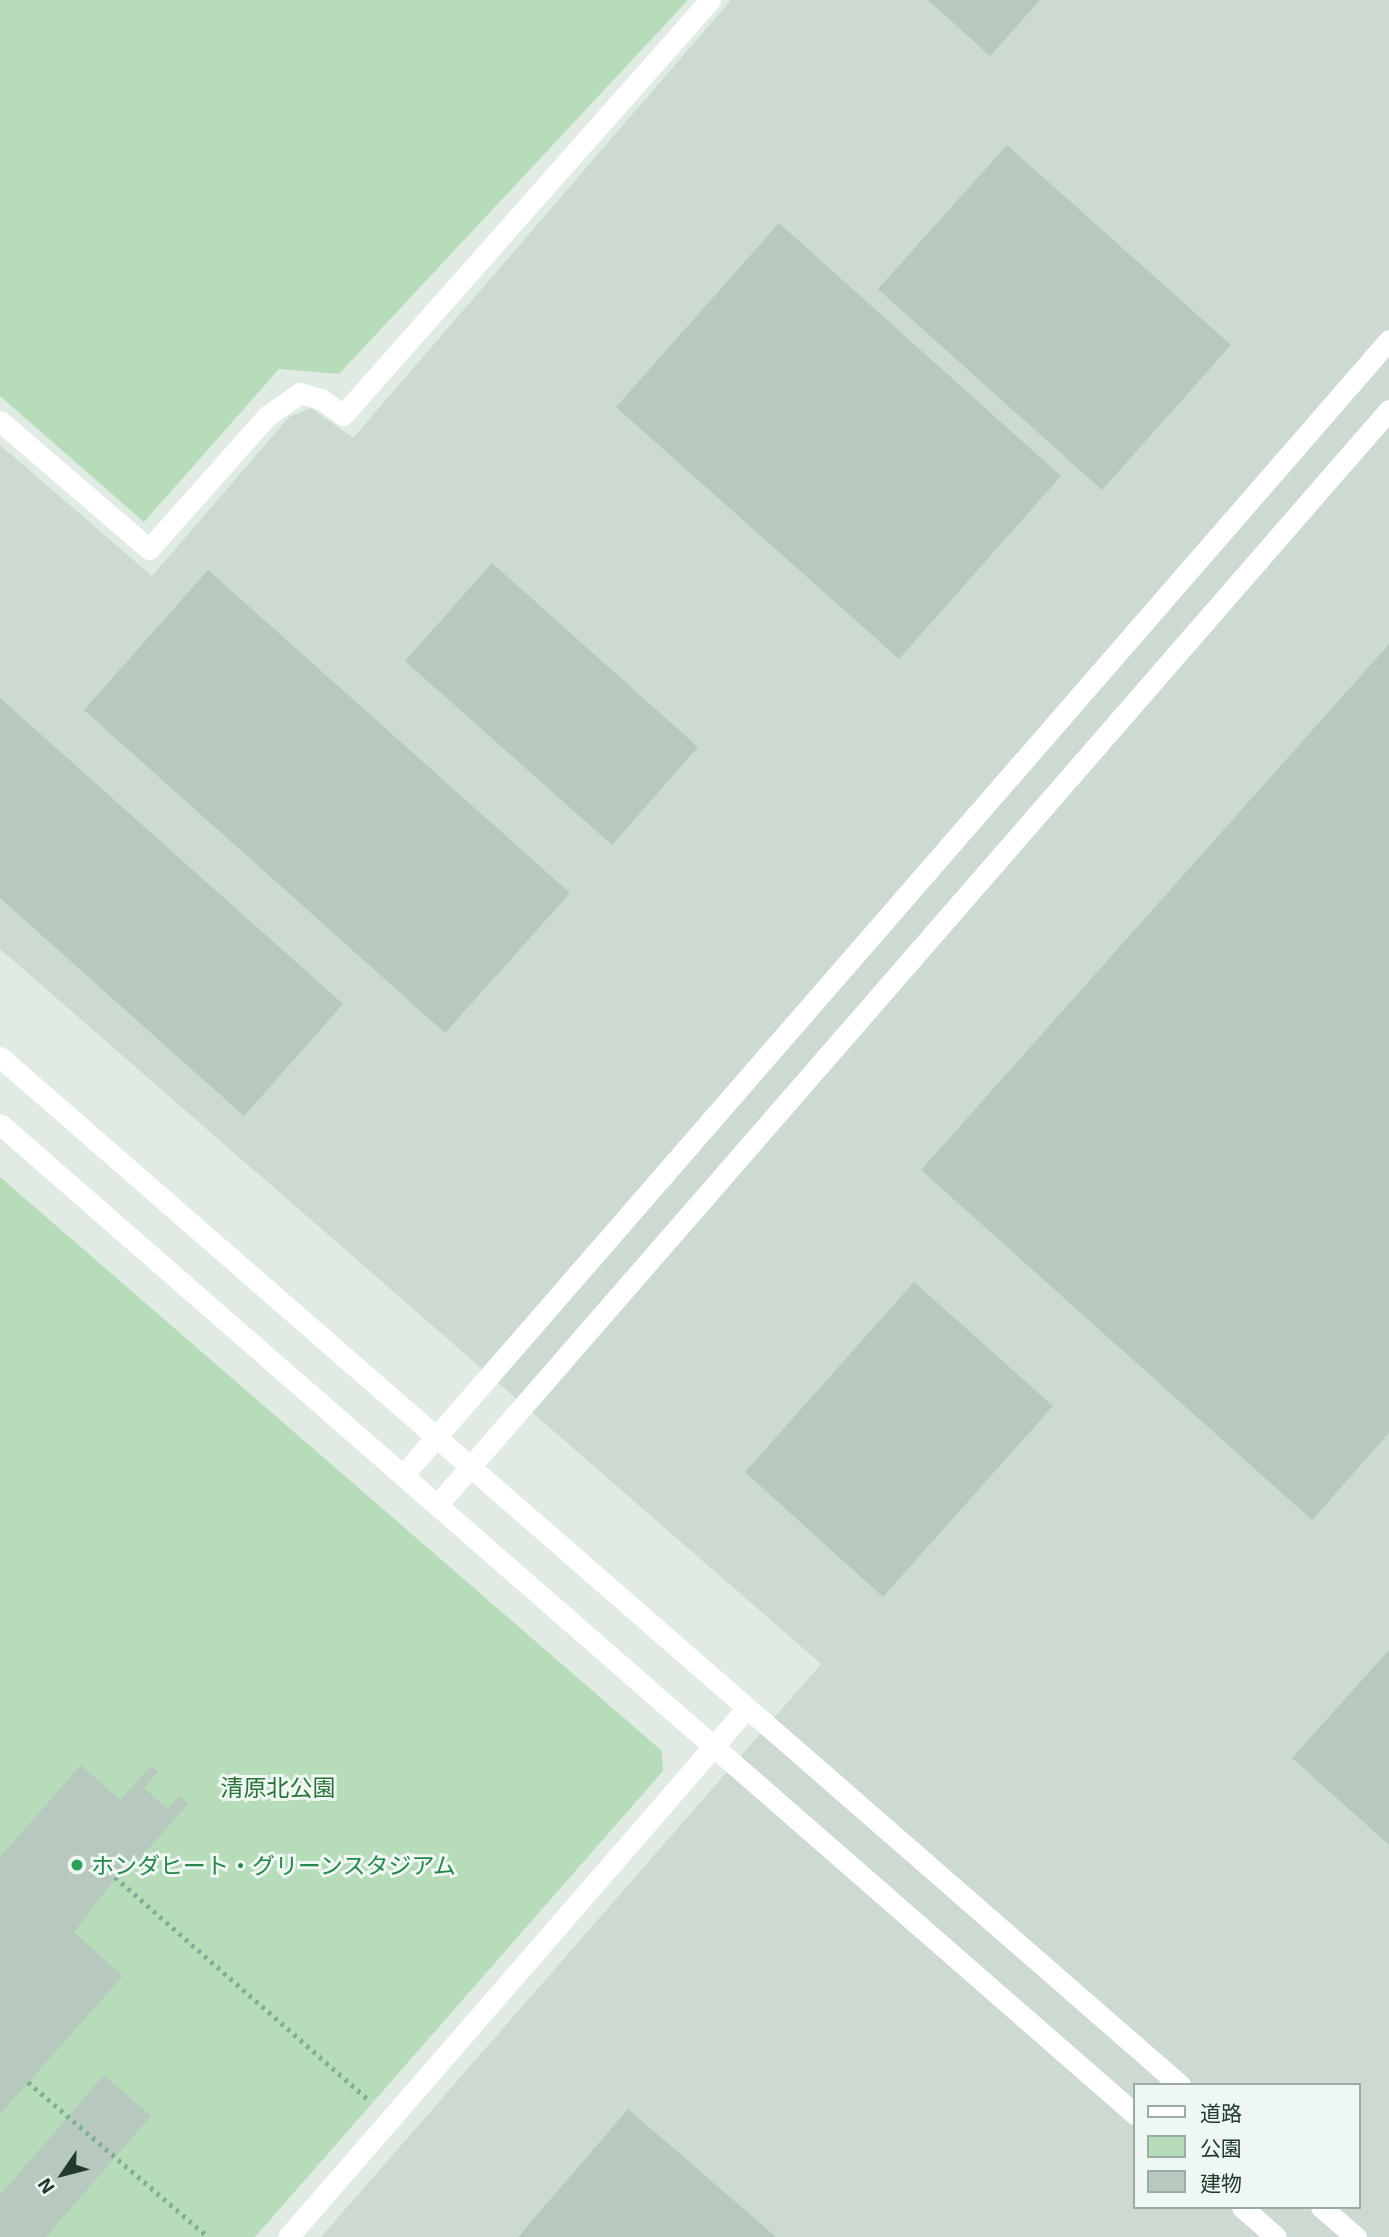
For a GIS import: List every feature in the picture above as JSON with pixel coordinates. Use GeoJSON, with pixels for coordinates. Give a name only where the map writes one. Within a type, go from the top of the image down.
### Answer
{"type":"FeatureCollection","features":[{"type":"Feature","properties":{"kind":"street"},"geometry":{"type":"LineString","coordinates":[[0,421],[149,549],[267,416],[300,393],[321,399],[343,415],[710,0]]}},
{"type":"Feature","properties":{"kind":"street"},"geometry":{"type":"LineString","coordinates":[[403,1475],[1389,340]]}},
{"type":"Feature","properties":{"kind":"street"},"geometry":{"type":"LineString","coordinates":[[437,1505],[1389,410]]}},
{"type":"Feature","properties":{"kind":"street"},"geometry":{"type":"LineString","coordinates":[[0,1057],[1178,2083]]}},
{"type":"Feature","properties":{"kind":"street"},"geometry":{"type":"LineString","coordinates":[[0,1124],[1134,2113]]}},
{"type":"Feature","properties":{"kind":"street"},"geometry":{"type":"LineString","coordinates":[[288,2237],[746,1709]]}},
{"type":"Feature","properties":{"kind":"street"},"geometry":{"type":"LineString","coordinates":[[1244,2209],[1276,2237]]}},
{"type":"Feature","properties":{"kind":"street"},"geometry":{"type":"LineString","coordinates":[[1323,2209],[1356,2237]]}},
{"type":"Feature","properties":{"kind":"path"},"geometry":{"type":"LineString","coordinates":[[115,1877],[376,2106]]}},
{"type":"Feature","properties":{"kind":"path"},"geometry":{"type":"LineString","coordinates":[[28,2082],[208,2237]]}},
{"type":"Feature","properties":{"kind":"shaded area"},"geometry":{"type":"Polygon","coordinates":[[[731,0],[1389,0],[1389,2237],[321,2237],[821,1664],[0,949],[0,445],[152,576],[289,417],[311,408],[353,438],[731,0]]]}},
{"type":"Feature","properties":{"kind":"green space"},"geometry":{"type":"Polygon","coordinates":[[[0,0],[688,0],[339,374],[279,369],[144,522],[0,396],[0,0]]]}},
{"type":"Feature","properties":{"kind":"green space","name":"清原北公園"},"geometry":{"type":"Polygon","coordinates":[[[0,1177],[662,1751],[663,1771],[255,2237],[0,2237],[0,1177]]]}},
{"type":"Feature","properties":{"kind":"building"},"geometry":{"type":"Polygon","coordinates":[[[928,0],[1040,0],[990,56],[928,0]]]}},
{"type":"Feature","properties":{"kind":"building"},"geometry":{"type":"Polygon","coordinates":[[[1007,145],[1231,345],[1102,490],[878,289],[1007,145]]]}},
{"type":"Feature","properties":{"kind":"building"},"geometry":{"type":"Polygon","coordinates":[[[779,223],[1061,476],[899,659],[616,407],[779,223]]]}},
{"type":"Feature","properties":{"kind":"building"},"geometry":{"type":"Polygon","coordinates":[[[492,563],[698,747],[612,845],[405,661],[492,563]]]}},
{"type":"Feature","properties":{"kind":"building"},"geometry":{"type":"Polygon","coordinates":[[[208,570],[570,893],[445,1033],[84,710],[208,570]]]}},
{"type":"Feature","properties":{"kind":"building"},"geometry":{"type":"Polygon","coordinates":[[[1389,644],[1389,1433],[1312,1520],[921,1170],[1389,644]]]}},
{"type":"Feature","properties":{"kind":"building"},"geometry":{"type":"Polygon","coordinates":[[[0,698],[343,1004],[244,1116],[0,898],[0,698]]]}},
{"type":"Feature","properties":{"kind":"building"},"geometry":{"type":"Polygon","coordinates":[[[914,1282],[1053,1406],[883,1597],[745,1472],[914,1282]]]}},
{"type":"Feature","properties":{"kind":"building"},"geometry":{"type":"Polygon","coordinates":[[[1389,1650],[1389,1845],[1292,1758],[1389,1650]]]}},
{"type":"Feature","properties":{"kind":"building"},"geometry":{"type":"Polygon","coordinates":[[[81,1765],[120,1800],[151,1766],[158,1772],[144,1788],[168,1809],[179,1796],[188,1804],[134,1865],[129,1861],[74,1932],[123,1976],[0,2114],[0,1857],[81,1765]]]}},
{"type":"Feature","properties":{"kind":"building"},"geometry":{"type":"Polygon","coordinates":[[[104,2075],[151,2116],[46,2237],[0,2237],[0,2195],[104,2075]]]}},
{"type":"Feature","properties":{"kind":"building"},"geometry":{"type":"Polygon","coordinates":[[[628,2109],[776,2237],[518,2237],[628,2109]]]}},
{"type":"Feature","properties":{"kind":"place","name":"ホンダヒート・グリーンスタジアム"},"geometry":{"type":"Point","coordinates":[77,1865]}}]}
